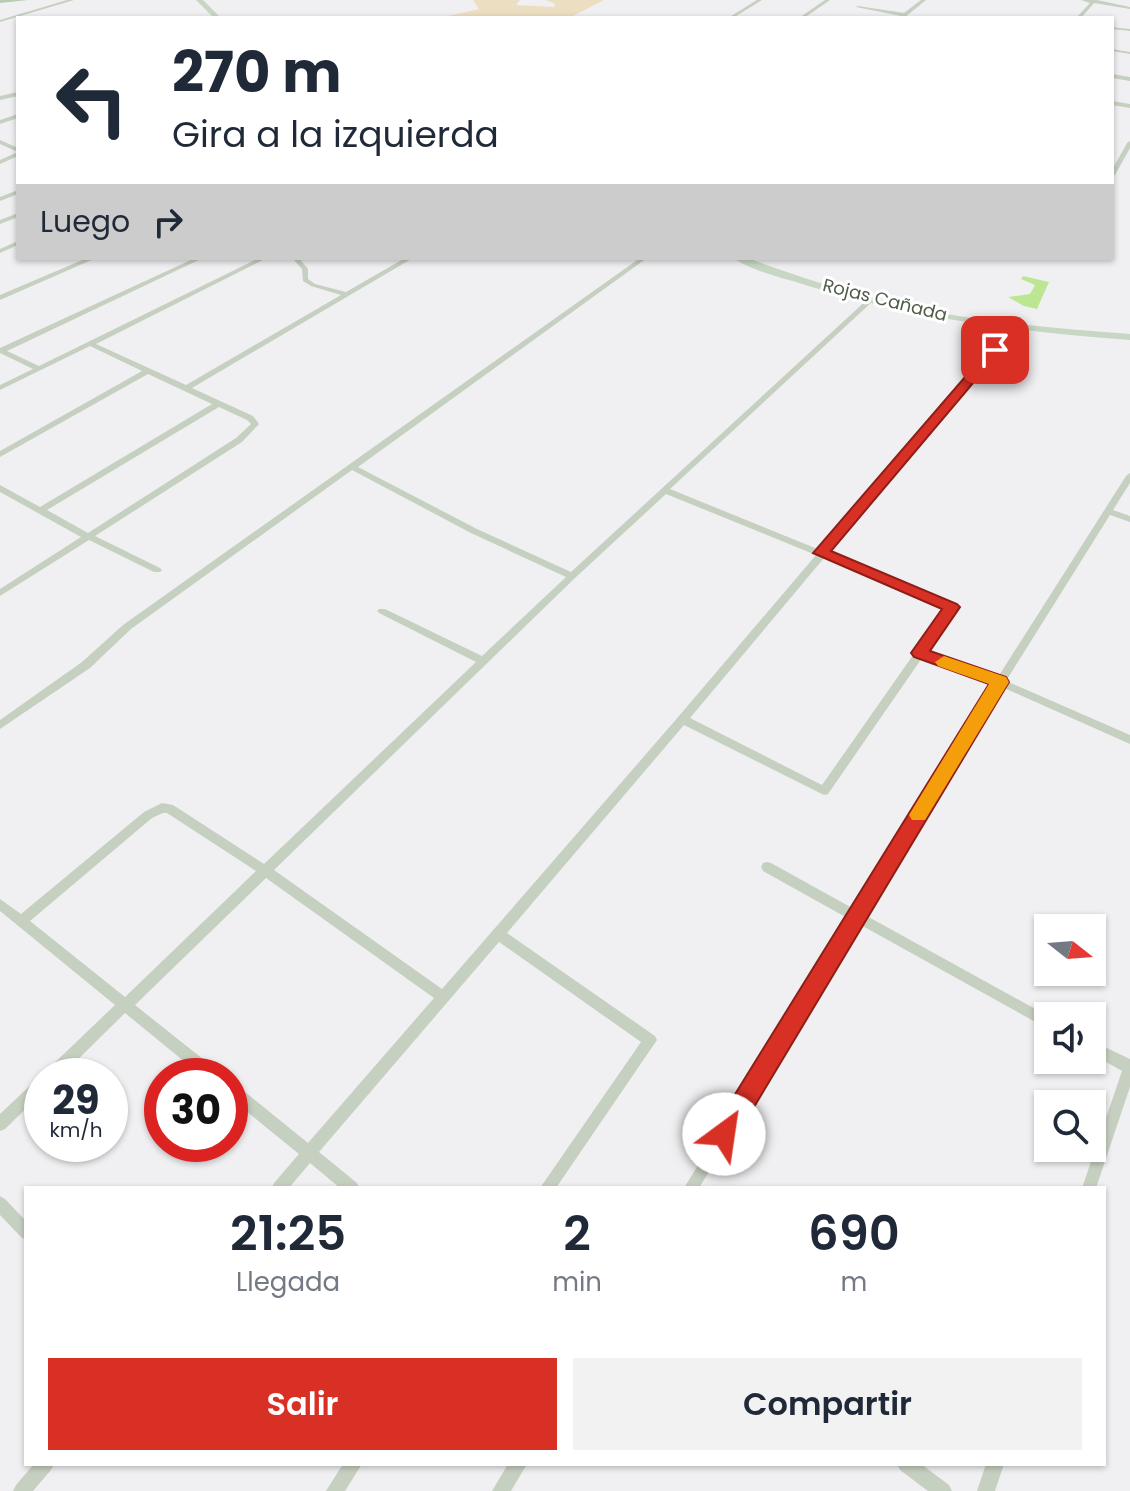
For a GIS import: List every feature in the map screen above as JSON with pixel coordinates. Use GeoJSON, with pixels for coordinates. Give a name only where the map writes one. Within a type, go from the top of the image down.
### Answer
{"type":"FeatureCollection","features":[{"type":"Feature","properties":{"kind":"main road"},"geometry":{"type":"LineString","coordinates":[[0,1],[24,0]]}},
{"type":"Feature","properties":{"kind":"main road"},"geometry":{"type":"LineString","coordinates":[[199,0],[216,16]]}},
{"type":"Feature","properties":{"kind":"main road","name":"Rojas Cañada"},"geometry":{"type":"LineString","coordinates":[[744,260],[870,299],[946,317],[1014,327],[1130,337]]}},
{"type":"Feature","properties":{"kind":"street"},"geometry":{"type":"LineString","coordinates":[[17,16],[72,0]]}},
{"type":"Feature","properties":{"kind":"street"},"geometry":{"type":"LineString","coordinates":[[733,16],[760,0]]}},
{"type":"Feature","properties":{"kind":"street"},"geometry":{"type":"LineString","coordinates":[[804,16],[828,0]]}},
{"type":"Feature","properties":{"kind":"street"},"geometry":{"type":"LineString","coordinates":[[858,7],[903,16],[924,0]]}},
{"type":"Feature","properties":{"kind":"street"},"geometry":{"type":"LineString","coordinates":[[1083,0],[1130,8]]}},
{"type":"Feature","properties":{"kind":"street"},"geometry":{"type":"LineString","coordinates":[[1080,16],[1094,1]]}},
{"type":"Feature","properties":{"kind":"street"},"geometry":{"type":"LineString","coordinates":[[1114,171],[1130,143]]}},
{"type":"Feature","properties":{"kind":"street"},"geometry":{"type":"LineString","coordinates":[[0,298],[88,260]]}},
{"type":"Feature","properties":{"kind":"street"},"geometry":{"type":"LineString","coordinates":[[0,350],[196,260]]}},
{"type":"Feature","properties":{"kind":"street"},"geometry":{"type":"LineString","coordinates":[[0,388],[260,260]]}},
{"type":"Feature","properties":{"kind":"street"},"geometry":{"type":"LineString","coordinates":[[297,260],[305,269],[305,280],[347,295]]}},
{"type":"Feature","properties":{"kind":"street"},"geometry":{"type":"LineString","coordinates":[[187,388],[407,260]]}},
{"type":"Feature","properties":{"kind":"street"},"geometry":{"type":"LineString","coordinates":[[0,725],[86,665],[127,627],[354,468],[641,260]]}},
{"type":"Feature","properties":{"kind":"street"},"geometry":{"type":"LineString","coordinates":[[70,1058],[572,576],[870,299]]}},
{"type":"Feature","properties":{"kind":"street"},"geometry":{"type":"LineString","coordinates":[[281,1186],[683,719],[1014,327]]}},
{"type":"Feature","properties":{"kind":"street"},"geometry":{"type":"LineString","coordinates":[[0,593],[250,431],[255,424],[250,418],[91,344]]}},
{"type":"Feature","properties":{"kind":"street"},"geometry":{"type":"LineString","coordinates":[[0,350],[39,369]]}},
{"type":"Feature","properties":{"kind":"street"},"geometry":{"type":"LineString","coordinates":[[0,454],[149,370]]}},
{"type":"Feature","properties":{"kind":"street"},"geometry":{"type":"LineString","coordinates":[[41,510],[219,403]]}},
{"type":"Feature","properties":{"kind":"street"},"geometry":{"type":"LineString","coordinates":[[354,468],[474,531],[572,576]]}},
{"type":"Feature","properties":{"kind":"street"},"geometry":{"type":"LineString","coordinates":[[692,1186],[1000,682],[1130,476]]}},
{"type":"Feature","properties":{"kind":"street"},"geometry":{"type":"LineString","coordinates":[[664,490],[952,607],[824,791],[683,719]]}},
{"type":"Feature","properties":{"kind":"street"},"geometry":{"type":"LineString","coordinates":[[3,492],[157,570]]}},
{"type":"Feature","properties":{"kind":"street"},"geometry":{"type":"LineString","coordinates":[[1109,511],[1130,519]]}},
{"type":"Feature","properties":{"kind":"street"},"geometry":{"type":"LineString","coordinates":[[382,611],[483,661]]}},
{"type":"Feature","properties":{"kind":"street"},"geometry":{"type":"LineString","coordinates":[[920,653],[1000,682],[1130,740]]}},
{"type":"Feature","properties":{"kind":"street"},"geometry":{"type":"LineString","coordinates":[[21,921],[148,815],[169,808],[266,871],[443,997]]}},
{"type":"Feature","properties":{"kind":"street"},"geometry":{"type":"LineString","coordinates":[[767,867],[1034,1015]]}},
{"type":"Feature","properties":{"kind":"street"},"geometry":{"type":"LineString","coordinates":[[0,904],[190,1058]]}},
{"type":"Feature","properties":{"kind":"street"},"geometry":{"type":"LineString","coordinates":[[498,934],[650,1040],[548,1186]]}},
{"type":"Feature","properties":{"kind":"street"},"geometry":{"type":"LineString","coordinates":[[1090,1186],[1130,1067],[1106,1054]]}},
{"type":"Feature","properties":{"kind":"street"},"geometry":{"type":"LineString","coordinates":[[0,1124],[24,1101]]}},
{"type":"Feature","properties":{"kind":"street"},"geometry":{"type":"LineString","coordinates":[[248,1103],[350,1186]]}},
{"type":"Feature","properties":{"kind":"street"},"geometry":{"type":"LineString","coordinates":[[0,1204],[24,1230]]}},
{"type":"Feature","properties":{"kind":"street"},"geometry":{"type":"LineString","coordinates":[[22,1491],[43,1466]]}},
{"type":"Feature","properties":{"kind":"street"},"geometry":{"type":"LineString","coordinates":[[335,1491],[352,1466]]}},
{"type":"Feature","properties":{"kind":"street"},"geometry":{"type":"LineString","coordinates":[[501,1491],[517,1466]]}},
{"type":"Feature","properties":{"kind":"street"},"geometry":{"type":"LineString","coordinates":[[909,1466],[943,1491]]}},
{"type":"Feature","properties":{"kind":"street"},"geometry":{"type":"LineString","coordinates":[[986,1491],[994,1466]]}},
{"type":"Feature","properties":{"kind":"shaded area"},"geometry":{"type":"Polygon","coordinates":[[[473,0],[520,0],[516,5],[554,7],[555,4],[546,0],[604,0],[573,16],[448,16],[479,9],[473,0]]]}},
{"type":"Feature","properties":{"kind":"shaded area"},"geometry":{"type":"Polygon","coordinates":[[[1023,276],[1049,282],[1037,309],[1008,297],[1030,294],[1035,285],[1021,279],[1023,276]]]}},
{"type":"Feature","properties":{"kind":"slow traffic"},"geometry":{"type":"LineString","coordinates":[[919,815],[1000,682],[944,662]]}},
{"type":"Feature","properties":{"kind":"route"},"geometry":{"type":"LineString","coordinates":[[724,1134],[1000,682],[920,653],[952,607],[821,553],[995,350]]}}]}
